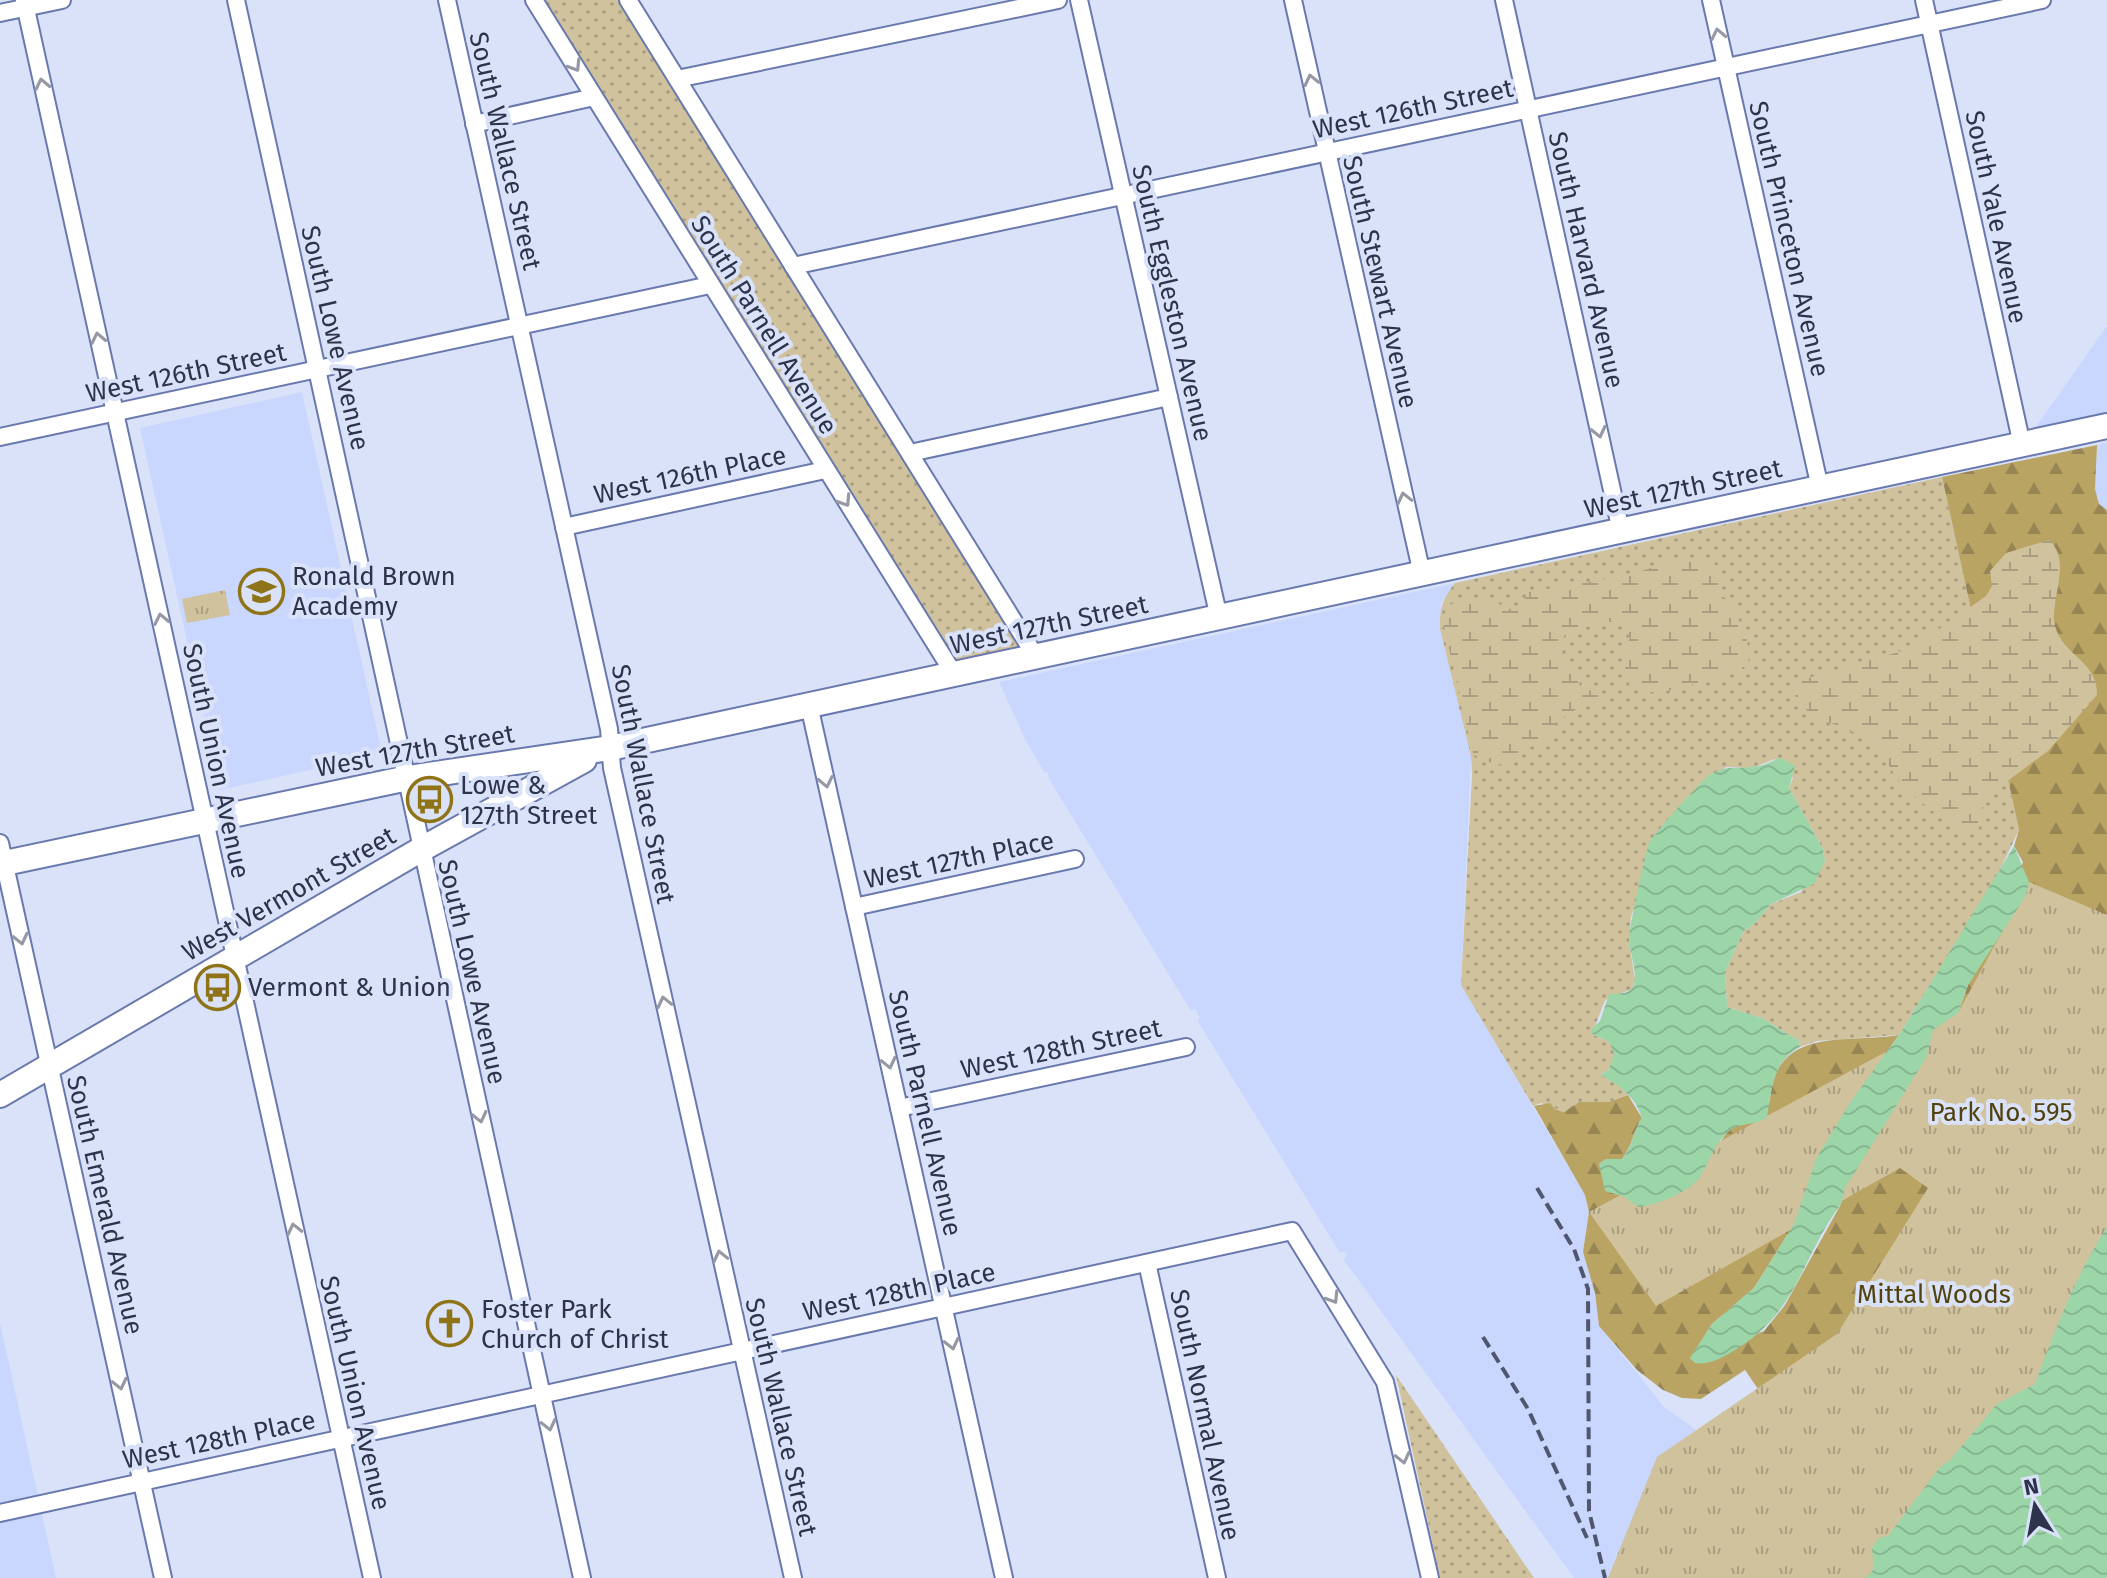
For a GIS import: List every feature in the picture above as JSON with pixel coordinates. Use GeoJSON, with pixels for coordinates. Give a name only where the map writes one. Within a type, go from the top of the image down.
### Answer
{"type":"FeatureCollection","features":[{"type":"Feature","properties":{"kind":"main road","name":"West 127th Street"},"geometry":{"type":"LineString","coordinates":[[1,857],[205,820],[408,778],[610,748],[2107,426]]}},
{"type":"Feature","properties":{"kind":"main road","name":"West Vermont Street"},"geometry":{"type":"LineString","coordinates":[[0,1095],[560,770],[610,748]]}},
{"type":"Feature","properties":{"kind":"street"},"geometry":{"type":"LineString","coordinates":[[0,13],[24,4],[62,0]]}},
{"type":"Feature","properties":{"kind":"street","name":"South Lowe Avenue"},"geometry":{"type":"LineString","coordinates":[[236,0],[582,1578]]}},
{"type":"Feature","properties":{"kind":"street","name":"South Wallace Street"},"geometry":{"type":"LineString","coordinates":[[447,0],[793,1578]]}},
{"type":"Feature","properties":{"kind":"street","name":"South Parnell Avenue"},"geometry":{"type":"LineString","coordinates":[[534,0],[954,674]]}},
{"type":"Feature","properties":{"kind":"street"},"geometry":{"type":"LineString","coordinates":[[628,0],[1036,657]]}},
{"type":"Feature","properties":{"kind":"street"},"geometry":{"type":"LineString","coordinates":[[677,79],[1058,0]]}},
{"type":"Feature","properties":{"kind":"street","name":"South Eggleston Avenue"},"geometry":{"type":"LineString","coordinates":[[1079,0],[1219,618]]}},
{"type":"Feature","properties":{"kind":"street","name":"South Stewart Avenue"},"geometry":{"type":"LineString","coordinates":[[1293,0],[1422,574]]}},
{"type":"Feature","properties":{"kind":"street","name":"South Harvard Avenue"},"geometry":{"type":"LineString","coordinates":[[1504,0],[1621,531]]}},
{"type":"Feature","properties":{"kind":"street","name":"South Princeton Avenue"},"geometry":{"type":"LineString","coordinates":[[1711,0],[1820,488]]}},
{"type":"Feature","properties":{"kind":"street","name":"South Yale Avenue"},"geometry":{"type":"LineString","coordinates":[[1924,0],[2022,445]]}},
{"type":"Feature","properties":{"kind":"street","name":"West 126th Street"},"geometry":{"type":"LineString","coordinates":[[793,266],[2042,0]]}},
{"type":"Feature","properties":{"kind":"street","name":"South Union Avenue"},"geometry":{"type":"LineString","coordinates":[[24,4],[372,1578]]}},
{"type":"Feature","properties":{"kind":"street"},"geometry":{"type":"LineString","coordinates":[[474,124],[594,97]]}},
{"type":"Feature","properties":{"kind":"street","name":"West 126th Street"},"geometry":{"type":"LineString","coordinates":[[0,437],[710,285]]}},
{"type":"Feature","properties":{"kind":"street"},"geometry":{"type":"LineString","coordinates":[[910,453],[1169,397]]}},
{"type":"Feature","properties":{"kind":"street","name":"West 126th Place"},"geometry":{"type":"LineString","coordinates":[[564,527],[825,470]]}},
{"type":"Feature","properties":{"kind":"street","name":"South Parnell Avenue"},"geometry":{"type":"LineString","coordinates":[[809,705],[1004,1578]]}},
{"type":"Feature","properties":{"kind":"street","name":"South Emerald Avenue"},"geometry":{"type":"LineString","coordinates":[[1,857],[163,1578]]}},
{"type":"Feature","properties":{"kind":"street","name":"West 127th Place"},"geometry":{"type":"LineString","coordinates":[[854,907],[1075,859]]}},
{"type":"Feature","properties":{"kind":"street","name":"West 128th Street"},"geometry":{"type":"LineString","coordinates":[[899,1108],[1186,1047]]}},
{"type":"Feature","properties":{"kind":"street","name":"West 128th Place"},"geometry":{"type":"LineString","coordinates":[[0,1513],[1292,1231],[1385,1382],[1430,1578]]}},
{"type":"Feature","properties":{"kind":"street","name":"South Normal Avenue"},"geometry":{"type":"LineString","coordinates":[[1147,1263],[1217,1578]]}},
{"type":"Feature","properties":{"kind":"shaded area"},"geometry":{"type":"Polygon","coordinates":[[[2107,326],[2107,412],[2035,428],[2107,326]]]}},
{"type":"Feature","properties":{"kind":"shaded area","name":"Ronald Brown Academy"},"geometry":{"type":"Polygon","coordinates":[[[302,392],[382,754],[220,790],[140,428],[302,392]]]}},
{"type":"Feature","properties":{"kind":"shaded area"},"geometry":{"type":"Polygon","coordinates":[[[2107,442],[2107,510],[2099,504],[2095,489],[2097,445],[2107,442]]]}},
{"type":"Feature","properties":{"kind":"shaded area"},"geometry":{"type":"Polygon","coordinates":[[[1455,583],[1441,603],[1440,629],[1471,756],[1461,985],[1585,1195],[1589,1212],[1583,1252],[1595,1293],[1599,1326],[1664,1407],[1709,1439],[1615,1578],[1574,1578],[1343,1259],[1347,1256],[1344,1251],[1340,1253],[1197,1020],[1200,1018],[1195,1009],[1191,1011],[1049,779],[1048,772],[1045,773],[1027,743],[999,682],[1455,583]]]}},
{"type":"Feature","properties":{"kind":"shaded area"},"geometry":{"type":"Polygon","coordinates":[[[0,1323],[56,1578],[0,1578],[0,1323]]]}},
{"type":"Feature","properties":{"kind":"green space"},"geometry":{"type":"Polygon","coordinates":[[[545,0],[621,0],[1023,647],[956,662],[545,0]]]}},
{"type":"Feature","properties":{"kind":"green space","name":"Mittal Woods"},"geometry":{"type":"Polygon","coordinates":[[[2097,445],[2095,489],[2099,504],[2107,510],[2107,1227],[1758,1389],[1745,1370],[1701,1399],[1682,1398],[1663,1390],[1637,1370],[1599,1326],[1595,1293],[1583,1252],[1589,1212],[1585,1195],[1534,1106],[1550,1103],[1564,1112],[1579,1102],[1609,1102],[1628,1095],[1642,1118],[1622,1159],[1606,1159],[1599,1164],[1705,1164],[1728,1131],[1770,1101],[1775,1077],[1785,1060],[1799,1049],[1836,1040],[1899,1035],[1849,1104],[1794,1224],[1754,1288],[1712,1324],[1690,1359],[1764,1331],[1785,1305],[1841,1204],[1845,1188],[1958,1013],[1968,985],[1997,938],[2023,862],[2014,846],[2019,830],[1942,477],[2097,445]]]}},
{"type":"Feature","properties":{"kind":"green space"},"geometry":{"type":"Polygon","coordinates":[[[1942,477],[2019,830],[1997,876],[1899,1035],[1817,1041],[1800,1047],[1799,1041],[1762,1018],[1727,1007],[1725,972],[1743,932],[1771,904],[1801,892],[1825,861],[1823,849],[1789,788],[1793,778],[1775,759],[1752,768],[1726,767],[1687,798],[1648,846],[1641,887],[1631,917],[1629,941],[1635,980],[1632,989],[1605,1000],[1592,1034],[1609,1042],[1615,1053],[1609,1070],[1601,1074],[1615,1080],[1628,1095],[1609,1102],[1579,1102],[1564,1112],[1541,1103],[1533,1106],[1461,985],[1472,775],[1471,756],[1440,629],[1441,610],[1447,594],[1455,583],[1942,477]]]}},
{"type":"Feature","properties":{"kind":"green space"},"geometry":{"type":"Polygon","coordinates":[[[2049,540],[2056,549],[2060,570],[2055,626],[2065,645],[2092,674],[2097,695],[2048,751],[1994,791],[1984,804],[1978,832],[1970,832],[1937,815],[1916,798],[1871,743],[1804,708],[1793,688],[1798,681],[1912,648],[1986,596],[1992,586],[1990,571],[2006,553],[2049,540]]]}},
{"type":"Feature","properties":{"kind":"green space"},"geometry":{"type":"Polygon","coordinates":[[[1672,560],[1712,562],[1718,568],[1721,592],[1745,634],[1748,665],[1742,670],[1685,687],[1641,691],[1630,687],[1622,654],[1630,638],[1624,625],[1613,621],[1569,631],[1564,636],[1560,652],[1571,662],[1581,688],[1598,693],[1602,702],[1578,708],[1554,724],[1553,737],[1519,752],[1515,763],[1493,763],[1473,753],[1443,622],[1446,607],[1462,601],[1479,600],[1510,609],[1519,606],[1529,592],[1634,574],[1672,560]]]}},
{"type":"Feature","properties":{"kind":"green space"},"geometry":{"type":"Polygon","coordinates":[[[225,590],[230,615],[187,623],[182,599],[225,590]]]}},
{"type":"Feature","properties":{"kind":"green space","name":"Park No. 595"},"geometry":{"type":"Polygon","coordinates":[[[2029,882],[2107,915],[2107,1283],[2025,1406],[1869,1578],[1608,1578],[1657,1457],[1837,1334],[1928,1188],[1900,1168],[1656,1306],[1589,1212],[1958,1013],[2029,882]]]}},
{"type":"Feature","properties":{"kind":"green space"},"geometry":{"type":"Polygon","coordinates":[[[1396,1375],[1534,1578],[1440,1578],[1396,1375]]]}},
{"type":"Feature","properties":{"kind":"water"},"geometry":{"type":"Polygon","coordinates":[[[1781,758],[1795,766],[1789,788],[1823,849],[1825,861],[1814,884],[1771,904],[1743,932],[1725,972],[1727,1007],[1762,1018],[1799,1041],[1800,1047],[1779,1068],[1767,1117],[1731,1129],[1715,1148],[1700,1177],[1689,1187],[1663,1201],[1638,1207],[1625,1197],[1605,1191],[1599,1164],[1606,1159],[1622,1159],[1642,1118],[1626,1092],[1600,1075],[1609,1070],[1614,1053],[1609,1042],[1592,1034],[1591,1029],[1600,1021],[1609,994],[1627,992],[1634,983],[1629,939],[1649,843],[1678,807],[1711,774],[1781,758]]]}},
{"type":"Feature","properties":{"kind":"water"},"geometry":{"type":"Polygon","coordinates":[[[2014,846],[2029,882],[2025,897],[1968,985],[1958,1013],[1933,1030],[1926,1058],[1845,1188],[1841,1204],[1796,1285],[1784,1304],[1753,1338],[1718,1359],[1695,1363],[1690,1358],[1712,1324],[1754,1288],[1794,1224],[1817,1157],[1849,1104],[1899,1035],[2014,846]]]}},
{"type":"Feature","properties":{"kind":"water"},"geometry":{"type":"Polygon","coordinates":[[[2107,1227],[2107,1578],[1866,1578],[1874,1569],[1872,1548],[1879,1538],[1888,1536],[1940,1467],[1950,1460],[1997,1404],[2035,1384],[2075,1284],[2107,1227]]]}},
{"type":"Feature","properties":{"kind":"railway"},"geometry":{"type":"LineString","coordinates":[[1537,1188],[1574,1249],[1588,1289],[1589,1511],[1605,1578]]}},
{"type":"Feature","properties":{"kind":"railway"},"geometry":{"type":"LineString","coordinates":[[1483,1337],[1528,1409],[1587,1538]]}},
{"type":"Feature","properties":{"kind":"place","name":"Ronald Brown Academy"},"geometry":{"type":"Point","coordinates":[261,591]}},
{"type":"Feature","properties":{"kind":"place","name":"Lowe & 127th Street"},"geometry":{"type":"Point","coordinates":[429,800]}},
{"type":"Feature","properties":{"kind":"place","name":"Vermont & Union"},"geometry":{"type":"Point","coordinates":[217,987]}},
{"type":"Feature","properties":{"kind":"place","name":"Foster Park Church of Christ"},"geometry":{"type":"Point","coordinates":[450,1324]}}]}
